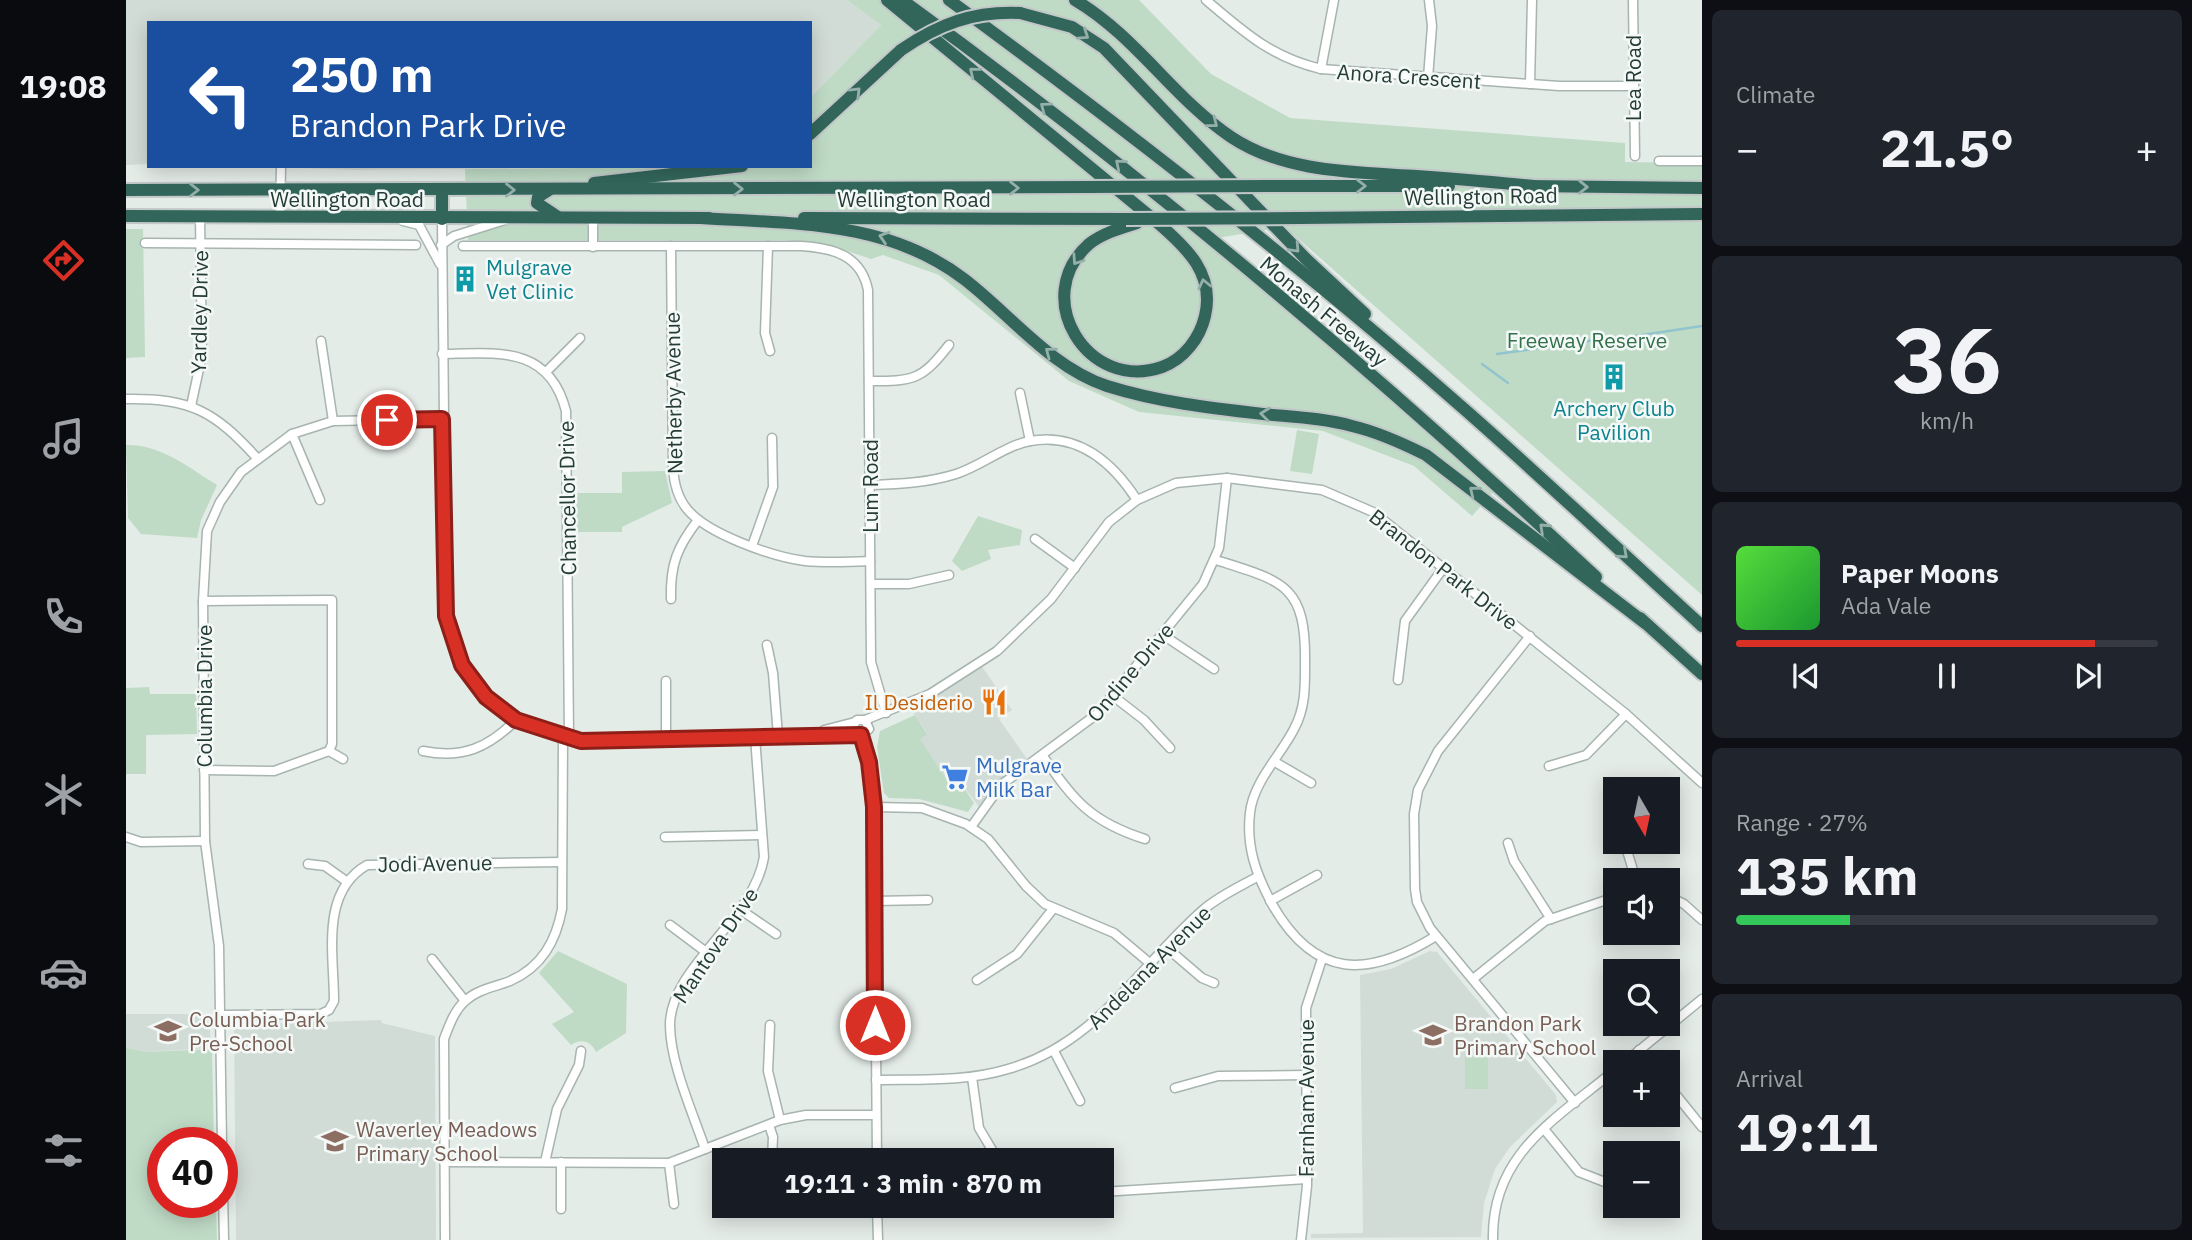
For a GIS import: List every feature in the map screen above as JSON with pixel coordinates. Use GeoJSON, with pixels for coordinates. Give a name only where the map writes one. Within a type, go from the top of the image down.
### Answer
{"type":"FeatureCollection","features":[{"type":"Feature","properties":{"kind":"highway"},"geometry":{"type":"LineString","coordinates":[[887,0],[1140,208],[1178,240],[1196,260],[1206,285],[1208,304],[1198,335],[1189,348],[1168,365],[1135,372],[1107,366],[1082,348],[1069,325],[1064,300],[1070,271],[1083,251],[1109,232],[1129,222]]}},
{"type":"Feature","properties":{"kind":"highway","name":"Monash Freeway"},"geometry":{"type":"LineString","coordinates":[[902,0],[1100,148],[1404,403],[1702,674]]}},
{"type":"Feature","properties":{"kind":"highway","name":"Monash Freeway"},"geometry":{"type":"LineString","coordinates":[[949,0],[1116,125],[1352,313],[1464,409],[1702,626]]}},
{"type":"Feature","properties":{"kind":"highway"},"geometry":{"type":"LineString","coordinates":[[1074,0],[1127,38],[1197,110],[1232,137],[1272,158],[1341,171],[1534,186]]}},
{"type":"Feature","properties":{"kind":"highway"},"geometry":{"type":"LineString","coordinates":[[812,132],[901,50],[930,30],[956,20],[996,12],[1020,13],[1072,27],[1104,48],[1305,258],[1464,409]]}},
{"type":"Feature","properties":{"kind":"highway"},"geometry":{"type":"LineString","coordinates":[[561,218],[546,212],[537,203],[538,197],[550,190],[726,168]]}},
{"type":"Feature","properties":{"kind":"highway","name":"Wellington Road"},"geometry":{"type":"LineString","coordinates":[[126,190],[1268,186],[1702,188]]}},
{"type":"Feature","properties":{"kind":"highway"},"geometry":{"type":"LineString","coordinates":[[442,190],[442,219]]}},
{"type":"Feature","properties":{"kind":"highway","name":"Wellington Road"},"geometry":{"type":"LineString","coordinates":[[126,216],[1129,222],[1149,219],[1702,214]]}},
{"type":"Feature","properties":{"kind":"highway"},"geometry":{"type":"LineString","coordinates":[[701,218],[875,234],[906,245],[945,266],[1046,349],[1075,370],[1104,385],[1166,402],[1311,418],[1388,436],[1445,469],[1646,624]]}},
{"type":"Feature","properties":{"kind":"street","name":"Anora Crescent"},"geometry":{"type":"LineString","coordinates":[[1206,0],[1271,52],[1293,62],[1321,69],[1530,84],[1632,86]]}},
{"type":"Feature","properties":{"kind":"street"},"geometry":{"type":"LineString","coordinates":[[1321,69],[1334,0]]}},
{"type":"Feature","properties":{"kind":"street"},"geometry":{"type":"LineString","coordinates":[[1428,78],[1432,26],[1429,0]]}},
{"type":"Feature","properties":{"kind":"street"},"geometry":{"type":"LineString","coordinates":[[1530,84],[1532,0]]}},
{"type":"Feature","properties":{"kind":"street","name":"Lea Road"},"geometry":{"type":"LineString","coordinates":[[1633,0],[1632,86],[1635,156]]}},
{"type":"Feature","properties":{"kind":"street"},"geometry":{"type":"LineString","coordinates":[[1659,160],[1702,160]]}},
{"type":"Feature","properties":{"kind":"street"},"geometry":{"type":"LineString","coordinates":[[280,218],[281,168]]}},
{"type":"Feature","properties":{"kind":"street","name":"Yardley Drive"},"geometry":{"type":"LineString","coordinates":[[191,406],[202,355],[200,217]]}},
{"type":"Feature","properties":{"kind":"street"},"geometry":{"type":"LineString","coordinates":[[394,218],[419,225],[441,267]]}},
{"type":"Feature","properties":{"kind":"street"},"geometry":{"type":"LineString","coordinates":[[442,245],[454,236],[512,218]]}},
{"type":"Feature","properties":{"kind":"street"},"geometry":{"type":"LineString","coordinates":[[593,218],[593,247]]}},
{"type":"Feature","properties":{"kind":"street","name":"Brandon Park Drive"},"geometry":{"type":"LineString","coordinates":[[442,219],[446,616],[462,665],[486,697],[516,720],[566,738],[755,737],[864,729],[886,713],[930,694],[987,658],[1042,609],[1109,522],[1137,500],[1176,483],[1227,478],[1311,488],[1343,497],[1380,517],[1626,714],[1702,783]]}},
{"type":"Feature","properties":{"kind":"street"},"geometry":{"type":"LineString","coordinates":[[145,243],[416,245]]}},
{"type":"Feature","properties":{"kind":"street"},"geometry":{"type":"LineString","coordinates":[[463,246],[768,246],[765,323],[770,351]]}},
{"type":"Feature","properties":{"kind":"street","name":"Netherby Avenue"},"geometry":{"type":"LineString","coordinates":[[671,246],[674,479],[683,504],[698,520]]}},
{"type":"Feature","properties":{"kind":"street","name":"Lum Road"},"geometry":{"type":"LineString","coordinates":[[768,246],[826,249],[853,260],[863,274],[868,290],[872,670],[886,713]]}},
{"type":"Feature","properties":{"kind":"street"},"geometry":{"type":"LineString","coordinates":[[442,354],[514,355],[547,371],[580,338]]}},
{"type":"Feature","properties":{"kind":"street"},"geometry":{"type":"LineString","coordinates":[[321,341],[333,421]]}},
{"type":"Feature","properties":{"kind":"street"},"geometry":{"type":"LineString","coordinates":[[869,381],[917,378],[927,372],[949,345]]}},
{"type":"Feature","properties":{"kind":"street","name":"Chancellor Drive"},"geometry":{"type":"LineString","coordinates":[[445,1240],[444,1039],[450,1021],[465,1001],[488,987],[528,971],[543,957],[558,933],[562,909],[566,738],[566,411],[563,398],[547,371]]}},
{"type":"Feature","properties":{"kind":"street"},"geometry":{"type":"LineString","coordinates":[[1020,393],[1030,441]]}},
{"type":"Feature","properties":{"kind":"street"},"geometry":{"type":"LineString","coordinates":[[126,399],[155,398],[191,406],[228,426],[257,458]]}},
{"type":"Feature","properties":{"kind":"street","name":"Columbia Drive"},"geometry":{"type":"LineString","coordinates":[[222,1127],[219,933],[205,841],[203,601],[207,531],[230,486],[257,458],[292,434],[333,421],[442,419]]}},
{"type":"Feature","properties":{"kind":"street"},"geometry":{"type":"LineString","coordinates":[[292,434],[320,500]]}},
{"type":"Feature","properties":{"kind":"street"},"geometry":{"type":"LineString","coordinates":[[752,545],[773,487],[772,438]]}},
{"type":"Feature","properties":{"kind":"street"},"geometry":{"type":"LineString","coordinates":[[870,485],[918,483],[950,476],[1030,441],[1067,443],[1094,453],[1119,474],[1137,500]]}},
{"type":"Feature","properties":{"kind":"street","name":"Ondine Drive"},"geometry":{"type":"LineString","coordinates":[[971,827],[996,790],[1082,728],[1113,696],[1203,584],[1216,560],[1227,478]]}},
{"type":"Feature","properties":{"kind":"street"},"geometry":{"type":"LineString","coordinates":[[671,599],[672,561],[680,544],[698,520],[752,545],[806,561],[870,561]]}},
{"type":"Feature","properties":{"kind":"street"},"geometry":{"type":"LineString","coordinates":[[1035,539],[1075,568]]}},
{"type":"Feature","properties":{"kind":"street"},"geometry":{"type":"LineString","coordinates":[[1216,560],[1277,583],[1290,593],[1301,611],[1306,638],[1305,699],[1297,724],[1256,792],[1251,809],[1251,852],[1258,877],[1270,901],[1294,938],[1322,959],[1352,965],[1378,964],[1436,936]]}},
{"type":"Feature","properties":{"kind":"street"},"geometry":{"type":"LineString","coordinates":[[1398,680],[1405,621],[1444,567]]}},
{"type":"Feature","properties":{"kind":"street"},"geometry":{"type":"LineString","coordinates":[[871,584],[909,584],[949,575]]}},
{"type":"Feature","properties":{"kind":"street"},"geometry":{"type":"LineString","coordinates":[[203,601],[332,600],[332,744],[329,751],[274,771],[204,770]]}},
{"type":"Feature","properties":{"kind":"street"},"geometry":{"type":"LineString","coordinates":[[1163,635],[1214,669]]}},
{"type":"Feature","properties":{"kind":"street"},"geometry":{"type":"LineString","coordinates":[[1530,636],[1438,751],[1418,790],[1414,814],[1415,895],[1422,916],[1436,936],[1575,1103]]}},
{"type":"Feature","properties":{"kind":"street"},"geometry":{"type":"LineString","coordinates":[[767,645],[773,673],[778,736]]}},
{"type":"Feature","properties":{"kind":"street"},"geometry":{"type":"LineString","coordinates":[[666,681],[666,739]]}},
{"type":"Feature","properties":{"kind":"street"},"geometry":{"type":"LineString","coordinates":[[1113,696],[1144,720],[1170,748]]}},
{"type":"Feature","properties":{"kind":"street"},"geometry":{"type":"LineString","coordinates":[[1549,766],[1586,755],[1626,714]]}},
{"type":"Feature","properties":{"kind":"street"},"geometry":{"type":"LineString","coordinates":[[423,751],[445,755],[473,752],[492,741],[516,720]]}},
{"type":"Feature","properties":{"kind":"street"},"geometry":{"type":"LineString","coordinates":[[855,722],[853,729],[864,729],[874,807],[877,1148]]}},
{"type":"Feature","properties":{"kind":"street","name":"Brandon Park Drive"},"geometry":{"type":"LineString","coordinates":[[797,735],[855,722],[864,729]]}},
{"type":"Feature","properties":{"kind":"street","name":"Mantova Drive"},"geometry":{"type":"LineString","coordinates":[[705,1149],[673,1047],[670,1023],[678,994],[706,953],[741,910],[762,869],[755,737]]}},
{"type":"Feature","properties":{"kind":"street"},"geometry":{"type":"LineString","coordinates":[[329,751],[342,759]]}},
{"type":"Feature","properties":{"kind":"street"},"geometry":{"type":"LineString","coordinates":[[1043,756],[1070,795],[1087,812],[1111,826],[1145,839]]}},
{"type":"Feature","properties":{"kind":"street"},"geometry":{"type":"LineString","coordinates":[[1275,762],[1311,783]]}},
{"type":"Feature","properties":{"kind":"street"},"geometry":{"type":"LineString","coordinates":[[874,807],[922,808],[971,827],[988,839],[1026,886],[1053,909],[1114,933],[1152,965]]}},
{"type":"Feature","properties":{"kind":"street"},"geometry":{"type":"LineString","coordinates":[[665,837],[762,835]]}},
{"type":"Feature","properties":{"kind":"street"},"geometry":{"type":"LineString","coordinates":[[126,837],[141,842],[205,841]]}},
{"type":"Feature","properties":{"kind":"street"},"geometry":{"type":"LineString","coordinates":[[1508,843],[1514,862],[1551,919]]}},
{"type":"Feature","properties":{"kind":"street","name":"Jodi Avenue"},"geometry":{"type":"LineString","coordinates":[[346,881],[356,871],[377,863],[562,862]]}},
{"type":"Feature","properties":{"kind":"street"},"geometry":{"type":"LineString","coordinates":[[221,1015],[321,1014],[329,1010],[334,1001],[334,906],[346,881],[325,866],[308,864]]}},
{"type":"Feature","properties":{"kind":"street"},"geometry":{"type":"LineString","coordinates":[[1270,901],[1317,875]]}},
{"type":"Feature","properties":{"kind":"street","name":"Andelana Avenue"},"geometry":{"type":"LineString","coordinates":[[876,1080],[972,1077],[1016,1067],[1054,1051],[1102,1017],[1205,908],[1258,877]]}},
{"type":"Feature","properties":{"kind":"street"},"geometry":{"type":"LineString","coordinates":[[874,901],[928,900]]}},
{"type":"Feature","properties":{"kind":"street"},"geometry":{"type":"LineString","coordinates":[[1472,979],[1551,919],[1603,901]]}},
{"type":"Feature","properties":{"kind":"street"},"geometry":{"type":"LineString","coordinates":[[1680,902],[1702,919]]}},
{"type":"Feature","properties":{"kind":"street"},"geometry":{"type":"LineString","coordinates":[[977,980],[1017,954],[1053,909]]}},
{"type":"Feature","properties":{"kind":"street"},"geometry":{"type":"LineString","coordinates":[[741,910],[776,934]]}},
{"type":"Feature","properties":{"kind":"street"},"geometry":{"type":"LineString","coordinates":[[670,925],[706,953]]}},
{"type":"Feature","properties":{"kind":"street"},"geometry":{"type":"LineString","coordinates":[[1167,948],[1202,978],[1214,983]]}},
{"type":"Feature","properties":{"kind":"street"},"geometry":{"type":"LineString","coordinates":[[432,959],[465,1001]]}},
{"type":"Feature","properties":{"kind":"street","name":"Farnham Avenue"},"geometry":{"type":"LineString","coordinates":[[1301,1240],[1307,1179],[1306,1002],[1322,959]]}},
{"type":"Feature","properties":{"kind":"street"},"geometry":{"type":"LineString","coordinates":[[1680,1017],[1702,999]]}},
{"type":"Feature","properties":{"kind":"street"},"geometry":{"type":"LineString","coordinates":[[770,1025],[768,1071],[780,1120]]}},
{"type":"Feature","properties":{"kind":"street"},"geometry":{"type":"LineString","coordinates":[[1639,1050],[1657,1036]]}},
{"type":"Feature","properties":{"kind":"street"},"geometry":{"type":"LineString","coordinates":[[545,1162],[557,1109],[579,1065],[581,1051]]}},
{"type":"Feature","properties":{"kind":"street"},"geometry":{"type":"LineString","coordinates":[[1054,1051],[1080,1101]]}},
{"type":"Feature","properties":{"kind":"street"},"geometry":{"type":"LineString","coordinates":[[1175,1088],[1218,1076],[1306,1076]]}},
{"type":"Feature","properties":{"kind":"street"},"geometry":{"type":"LineString","coordinates":[[972,1077],[979,1128],[992,1148]]}},
{"type":"Feature","properties":{"kind":"street"},"geometry":{"type":"LineString","coordinates":[[1493,1240],[1493,1211],[1503,1178],[1523,1147],[1603,1080]]}},
{"type":"Feature","properties":{"kind":"street"},"geometry":{"type":"LineString","coordinates":[[1680,1100],[1702,1127]]}},
{"type":"Feature","properties":{"kind":"street"},"geometry":{"type":"LineString","coordinates":[[444,1162],[669,1163],[780,1120],[806,1115],[876,1115]]}},
{"type":"Feature","properties":{"kind":"street"},"geometry":{"type":"LineString","coordinates":[[769,1125],[773,1137],[773,1148]]}},
{"type":"Feature","properties":{"kind":"street"},"geometry":{"type":"LineString","coordinates":[[1544,1129],[1578,1172],[1603,1181]]}},
{"type":"Feature","properties":{"kind":"street"},"geometry":{"type":"LineString","coordinates":[[561,1162],[561,1209]]}},
{"type":"Feature","properties":{"kind":"street"},"geometry":{"type":"LineString","coordinates":[[669,1163],[674,1204]]}},
{"type":"Feature","properties":{"kind":"street"},"geometry":{"type":"LineString","coordinates":[[1114,1191],[1307,1179]]}},
{"type":"Feature","properties":{"kind":"street","name":"Columbia Drive"},"geometry":{"type":"LineString","coordinates":[[224,1218],[224,1240]]}},
{"type":"Feature","properties":{"kind":"street"},"geometry":{"type":"LineString","coordinates":[[877,1218],[878,1240]]}},
{"type":"Feature","properties":{"kind":"shaded area"},"geometry":{"type":"Polygon","coordinates":[[[126,0],[847,0],[881,25],[812,96],[812,21],[147,21],[147,164],[126,165],[126,0]]]}},
{"type":"Feature","properties":{"kind":"shaded area"},"geometry":{"type":"Polygon","coordinates":[[[302,168],[514,168],[355,170],[302,168]]]}},
{"type":"Feature","properties":{"kind":"shaded area"},"geometry":{"type":"Polygon","coordinates":[[[981,665],[1012,710],[999,719],[1030,763],[995,787],[980,808],[961,783],[953,789],[919,739],[927,733],[909,706],[981,665]]]}},
{"type":"Feature","properties":{"kind":"shaded area","name":"Brandon Park Primary School"},"geometry":{"type":"Polygon","coordinates":[[[1430,951],[1437,952],[1556,1095],[1557,1102],[1510,1147],[1495,1169],[1484,1203],[1481,1237],[1311,1238],[1311,1234],[1363,1233],[1360,975],[1391,969],[1430,951]]]}},
{"type":"Feature","properties":{"kind":"shaded area","name":"Columbia Park Pre-School"},"geometry":{"type":"Polygon","coordinates":[[[126,1014],[209,1014],[211,1048],[147,1052],[126,1048],[126,1014]]]}},
{"type":"Feature","properties":{"kind":"shaded area","name":"Waverley Meadows Primary School"},"geometry":{"type":"Polygon","coordinates":[[[381,1020],[382,1023],[435,1036],[436,1240],[236,1240],[238,1127],[235,1127],[234,1025],[381,1020]]]}},
{"type":"Feature","properties":{"kind":"green space","name":"Freeway Reserve"},"geometry":{"type":"Polygon","coordinates":[[[847,0],[1139,0],[1211,74],[1290,118],[1625,143],[1625,162],[1702,163],[1702,595],[1285,227],[1211,239],[1498,487],[1472,516],[1414,466],[1323,431],[1139,412],[1069,381],[939,275],[883,255],[871,259],[832,246],[785,240],[468,240],[465,169],[812,168],[812,96],[881,25],[847,0]]]}},
{"type":"Feature","properties":{"kind":"green space"},"geometry":{"type":"Polygon","coordinates":[[[126,229],[143,229],[145,357],[126,358],[126,229]]]}},
{"type":"Feature","properties":{"kind":"green space"},"geometry":{"type":"Polygon","coordinates":[[[1297,430],[1319,434],[1312,474],[1290,471],[1297,430]]]}},
{"type":"Feature","properties":{"kind":"green space"},"geometry":{"type":"Polygon","coordinates":[[[126,445],[151,448],[163,453],[217,485],[201,520],[197,538],[141,534],[128,518],[126,445]]]}},
{"type":"Feature","properties":{"kind":"green space"},"geometry":{"type":"Polygon","coordinates":[[[665,471],[672,503],[622,527],[622,532],[577,532],[576,493],[622,493],[622,472],[665,471]]]}},
{"type":"Feature","properties":{"kind":"green space"},"geometry":{"type":"Polygon","coordinates":[[[978,516],[1022,530],[1020,545],[988,550],[991,559],[962,571],[952,561],[978,516]]]}},
{"type":"Feature","properties":{"kind":"green space"},"geometry":{"type":"Polygon","coordinates":[[[149,687],[150,694],[196,694],[197,734],[146,735],[146,774],[126,774],[126,688],[149,687]]]}},
{"type":"Feature","properties":{"kind":"green space"},"geometry":{"type":"Polygon","coordinates":[[[915,715],[927,734],[920,739],[952,788],[961,783],[974,803],[968,812],[919,799],[889,798],[884,793],[877,747],[880,731],[915,715]]]}},
{"type":"Feature","properties":{"kind":"green space"},"geometry":{"type":"Polygon","coordinates":[[[558,951],[627,984],[626,1033],[596,1052],[585,1042],[571,1045],[552,1024],[574,1012],[539,973],[558,951]]]}},
{"type":"Feature","properties":{"kind":"green space"},"geometry":{"type":"Polygon","coordinates":[[[126,1048],[147,1052],[212,1049],[214,1127],[147,1127],[147,1218],[216,1218],[217,1240],[126,1240],[126,1048]]]}},
{"type":"Feature","properties":{"kind":"green space"},"geometry":{"type":"Polygon","coordinates":[[[1465,1055],[1488,1056],[1488,1089],[1465,1089],[1465,1055]]]}},
{"type":"Feature","properties":{"kind":"waterway"},"geometry":{"type":"LineString","coordinates":[[1622,338],[1702,326]]}},
{"type":"Feature","properties":{"kind":"waterway"},"geometry":{"type":"LineString","coordinates":[[1497,354],[1596,340]]}},
{"type":"Feature","properties":{"kind":"waterway"},"geometry":{"type":"LineString","coordinates":[[1482,364],[1508,383]]}},
{"type":"Feature","properties":{"kind":"place","name":"Mulgrave Vet Clinic"},"geometry":{"type":"Point","coordinates":[465,279]}},
{"type":"Feature","properties":{"kind":"place","name":"Archery Club Pavilion"},"geometry":{"type":"Point","coordinates":[1614,377]}},
{"type":"Feature","properties":{"kind":"place","name":"Il Desiderio"},"geometry":{"type":"Point","coordinates":[994,702]}},
{"type":"Feature","properties":{"kind":"place","name":"Mulgrave Milk Bar"},"geometry":{"type":"Point","coordinates":[955,777]}},
{"type":"Feature","properties":{"kind":"place","name":"Columbia Park Pre-School"},"geometry":{"type":"Point","coordinates":[168,1031]}},
{"type":"Feature","properties":{"kind":"place","name":"Brandon Park Primary School"},"geometry":{"type":"Point","coordinates":[1433,1035]}},
{"type":"Feature","properties":{"kind":"place","name":"Waverley Meadows Primary School"},"geometry":{"type":"Point","coordinates":[335,1141]}},
{"type":"Feature","properties":{"kind":"route"},"geometry":{"type":"LineString","coordinates":[[387,420],[442,419],[446,616],[462,665],[486,697],[516,720],[563,738],[581,741],[861,735],[869,762],[874,807],[875,1025]]}}]}
